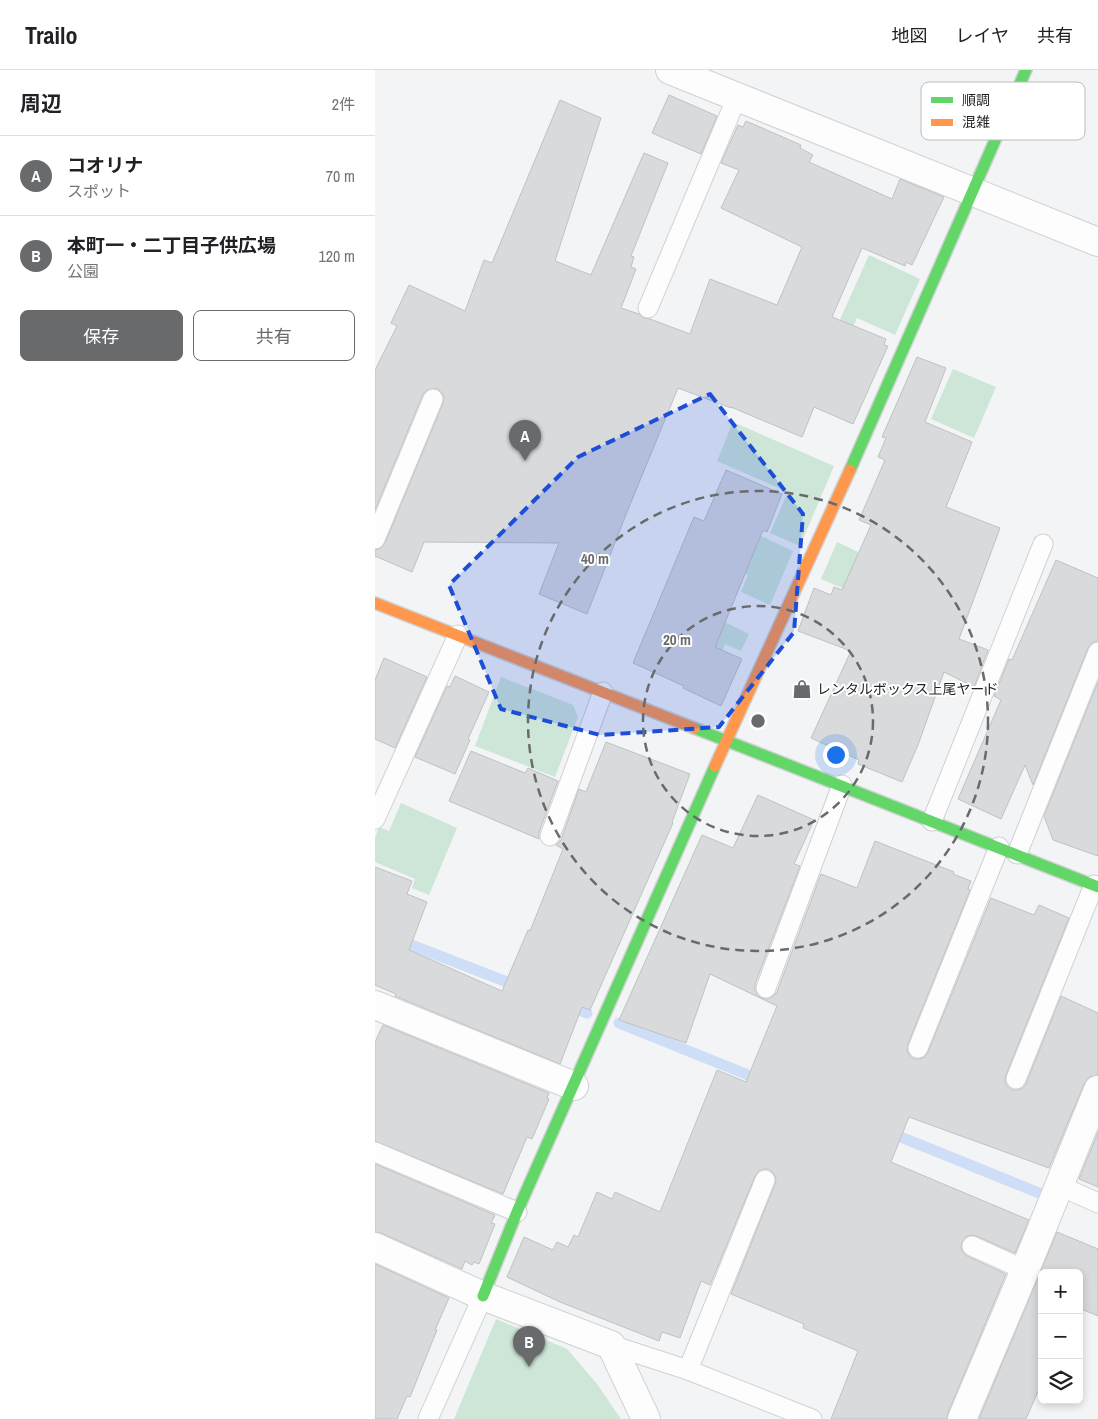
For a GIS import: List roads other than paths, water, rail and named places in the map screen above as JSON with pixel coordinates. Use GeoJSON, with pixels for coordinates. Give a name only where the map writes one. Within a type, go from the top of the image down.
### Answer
{"type":"FeatureCollection","features":[{"type":"Feature","properties":{"kind":"street"},"geometry":{"type":"LineString","coordinates":[[670,70],[1098,242]]}},
{"type":"Feature","properties":{"kind":"street"},"geometry":{"type":"LineString","coordinates":[[1021,82],[1026,70]]}},
{"type":"Feature","properties":{"kind":"street"},"geometry":{"type":"LineString","coordinates":[[483,1296],[517,1212],[727,740],[852,466],[995,140]]}},
{"type":"Feature","properties":{"kind":"street"},"geometry":{"type":"LineString","coordinates":[[375,603],[1096,886]]}},
{"type":"Feature","properties":{"kind":"street"},"geometry":{"type":"LineString","coordinates":[[375,1005],[574,1086]]}},
{"type":"Feature","properties":{"kind":"street"},"geometry":{"type":"LineString","coordinates":[[962,1419],[1060,1186],[1098,1090]]}},
{"type":"Feature","properties":{"kind":"street"},"geometry":{"type":"LineString","coordinates":[[375,1247],[483,1296],[611,1345],[646,1419]]}},
{"type":"Feature","properties":{"kind":"lane"},"geometry":{"type":"LineString","coordinates":[[648,308],[737,97]]}},
{"type":"Feature","properties":{"kind":"lane"},"geometry":{"type":"LineString","coordinates":[[375,539],[433,399]]}},
{"type":"Feature","properties":{"kind":"lane"},"geometry":{"type":"LineString","coordinates":[[932,821],[1043,544]]}},
{"type":"Feature","properties":{"kind":"lane"},"geometry":{"type":"LineString","coordinates":[[375,819],[458,635]]}},
{"type":"Feature","properties":{"kind":"lane"},"geometry":{"type":"LineString","coordinates":[[1017,854],[1098,652]]}},
{"type":"Feature","properties":{"kind":"lane"},"geometry":{"type":"LineString","coordinates":[[550,836],[603,692]]}},
{"type":"Feature","properties":{"kind":"lane"},"geometry":{"type":"LineString","coordinates":[[766,988],[843,786]]}},
{"type":"Feature","properties":{"kind":"lane"},"geometry":{"type":"LineString","coordinates":[[918,1048],[999,847]]}},
{"type":"Feature","properties":{"kind":"lane"},"geometry":{"type":"LineString","coordinates":[[1016,1079],[1096,886]]}},
{"type":"Feature","properties":{"kind":"lane"},"geometry":{"type":"LineString","coordinates":[[375,1152],[517,1212]]}},
{"type":"Feature","properties":{"kind":"lane"},"geometry":{"type":"LineString","coordinates":[[688,1370],[765,1180]]}},
{"type":"Feature","properties":{"kind":"lane"},"geometry":{"type":"LineString","coordinates":[[1060,1186],[1098,1203]]}},
{"type":"Feature","properties":{"kind":"lane"},"geometry":{"type":"LineString","coordinates":[[972,1246],[1025,1270]]}},
{"type":"Feature","properties":{"kind":"lane"},"geometry":{"type":"LineString","coordinates":[[428,1419],[483,1296]]}},
{"type":"Feature","properties":{"kind":"lane"},"geometry":{"type":"LineString","coordinates":[[611,1345],[688,1370],[812,1419]]}},
{"type":"Feature","properties":{"kind":"waterway"},"geometry":{"type":"LineString","coordinates":[[375,931],[520,987]]}},
{"type":"Feature","properties":{"kind":"waterway"},"geometry":{"type":"LineString","coordinates":[[568,1006],[587,1013]]}},
{"type":"Feature","properties":{"kind":"waterway"},"geometry":{"type":"LineString","coordinates":[[619,1023],[763,1081]]}},
{"type":"Feature","properties":{"kind":"waterway"},"geometry":{"type":"LineString","coordinates":[[886,1131],[1039,1193]]}},
{"type":"Feature","properties":{"kind":"place","name":"コオリナ"},"geometry":{"type":"Point","coordinates":[525,461]}},
{"type":"Feature","properties":{"kind":"place","name":"レンタルボックス上尾ヤード"},"geometry":{"type":"Point","coordinates":[802,689]}},
{"type":"Feature","properties":{"kind":"place","name":"本町一・二丁目子供広場"},"geometry":{"type":"Point","coordinates":[529,1367]}}]}
